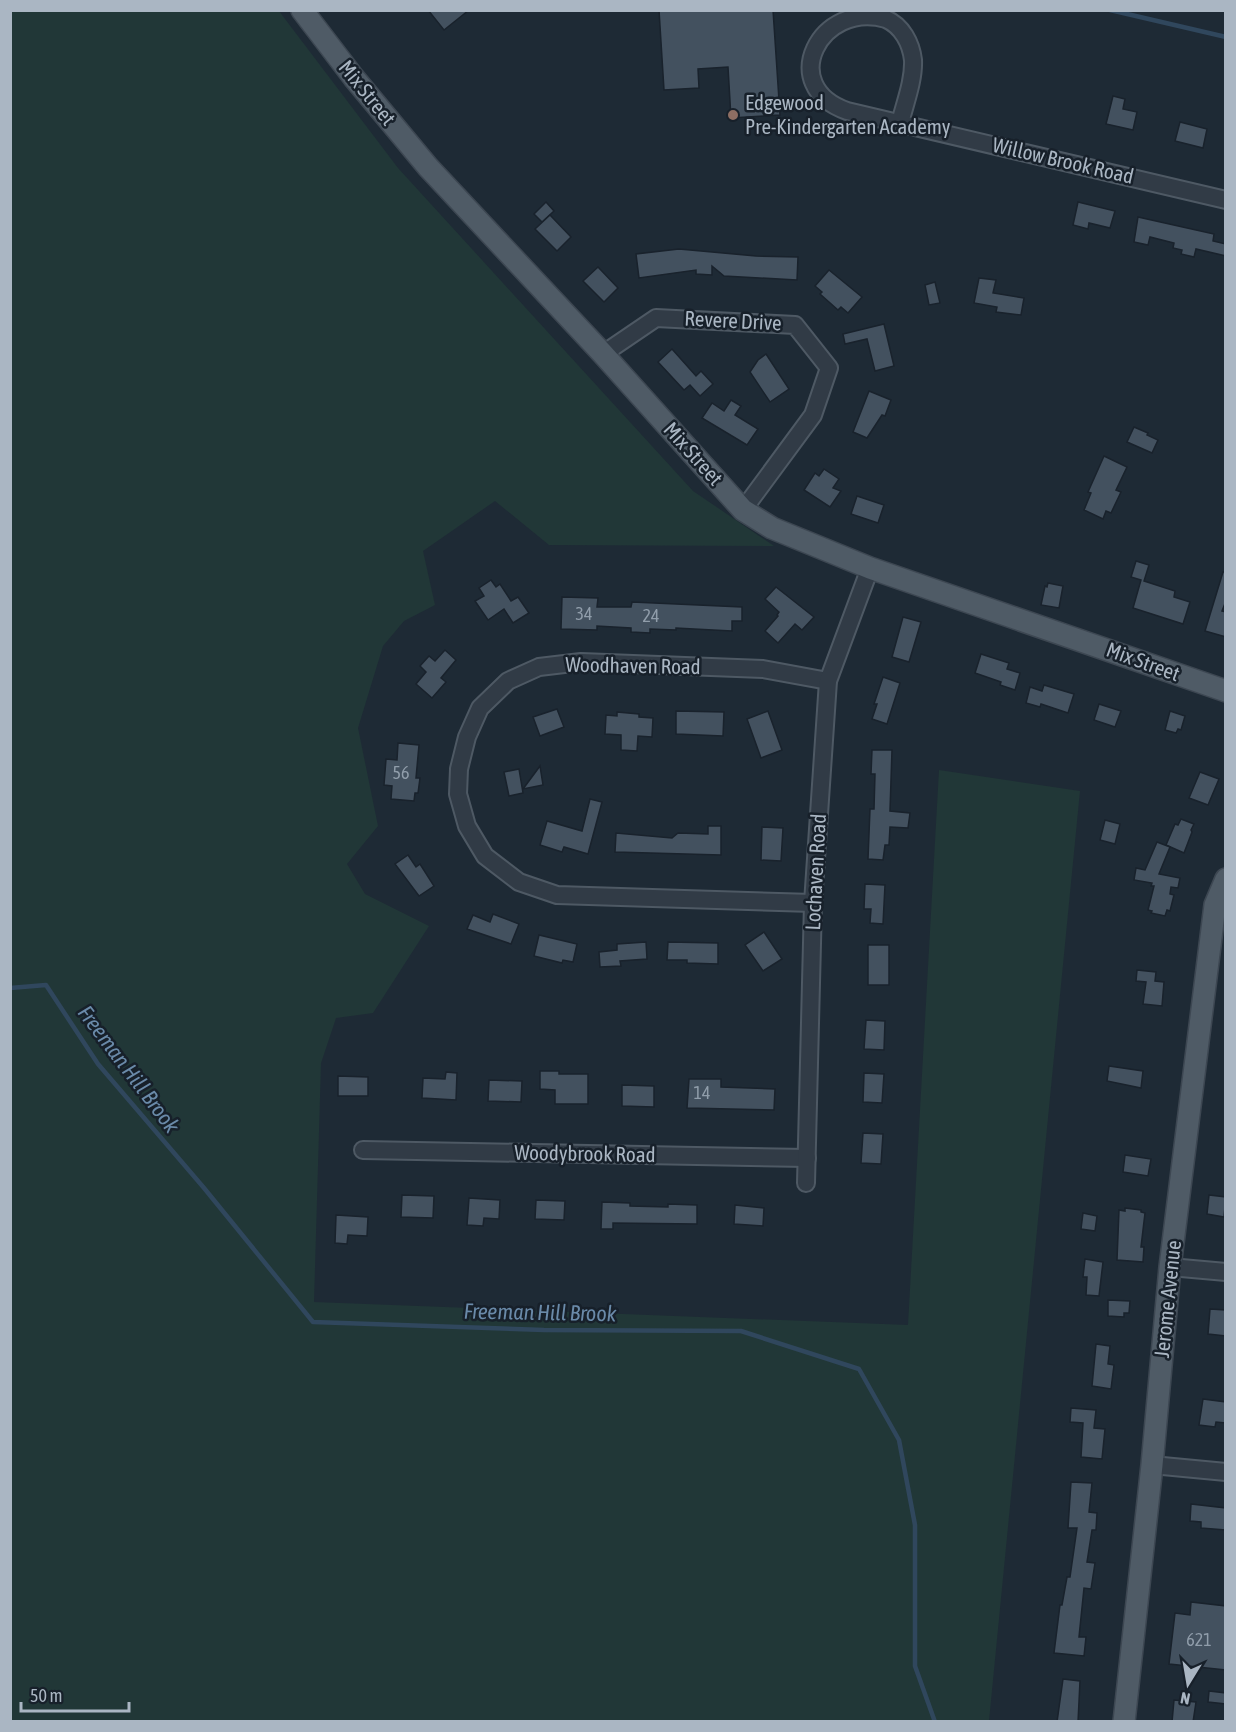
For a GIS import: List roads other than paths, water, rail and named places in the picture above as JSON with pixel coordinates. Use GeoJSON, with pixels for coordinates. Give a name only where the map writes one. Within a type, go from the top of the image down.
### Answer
{"type":"FeatureCollection","features":[{"type":"Feature","properties":{"kind":"main road","name":"Mix Street"},"geometry":{"type":"LineString","coordinates":[[302,10],[348,72],[428,167],[603,354],[743,510],[772,528],[870,568],[1226,692]]}},
{"type":"Feature","properties":{"kind":"main road","name":"Jerome Avenue"},"geometry":{"type":"LineString","coordinates":[[1124,1722],[1152,1465],[1170,1267],[1215,905],[1226,879]]}},
{"type":"Feature","properties":{"kind":"street","name":"Willow Brook Road"},"geometry":{"type":"LineString","coordinates":[[900,123],[913,62],[907,39],[891,21],[877,14],[861,12],[846,14],[832,21],[821,32],[813,46],[810,59],[815,85],[822,96],[833,106],[847,111],[1226,200]]}},
{"type":"Feature","properties":{"kind":"street","name":"Revere Drive"},"geometry":{"type":"LineString","coordinates":[[603,354],[656,318],[795,325],[829,368],[813,415],[743,510]]}},
{"type":"Feature","properties":{"kind":"street","name":"Lochaven Road"},"geometry":{"type":"LineString","coordinates":[[806,1183],[813,903],[828,681],[870,568]]}},
{"type":"Feature","properties":{"kind":"street","name":"Woodhaven Road"},"geometry":{"type":"LineString","coordinates":[[813,903],[557,895],[519,882],[485,856],[467,826],[458,794],[459,769],[467,737],[480,708],[508,681],[539,667],[581,662],[763,669],[828,681]]}},
{"type":"Feature","properties":{"kind":"street","name":"Woodybrook Road"},"geometry":{"type":"LineString","coordinates":[[363,1150],[807,1158]]}},
{"type":"Feature","properties":{"kind":"street"},"geometry":{"type":"LineString","coordinates":[[1170,1267],[1226,1272]]}},
{"type":"Feature","properties":{"kind":"street"},"geometry":{"type":"LineString","coordinates":[[1152,1465],[1226,1472]]}},
{"type":"Feature","properties":{"kind":"waterway"},"geometry":{"type":"LineString","coordinates":[[1110,10],[1226,37]]}},
{"type":"Feature","properties":{"kind":"waterway","name":"Freeman Hill Brook"},"geometry":{"type":"LineString","coordinates":[[10,988],[46,985],[98,1064],[204,1188],[313,1322],[544,1330],[741,1331],[859,1369],[899,1440],[915,1525],[915,1666],[935,1722]]}},
{"type":"Feature","properties":{"kind":"place","name":"Edgewood Pre-Kindergarten Academy"},"geometry":{"type":"Point","coordinates":[733,115]}}]}
